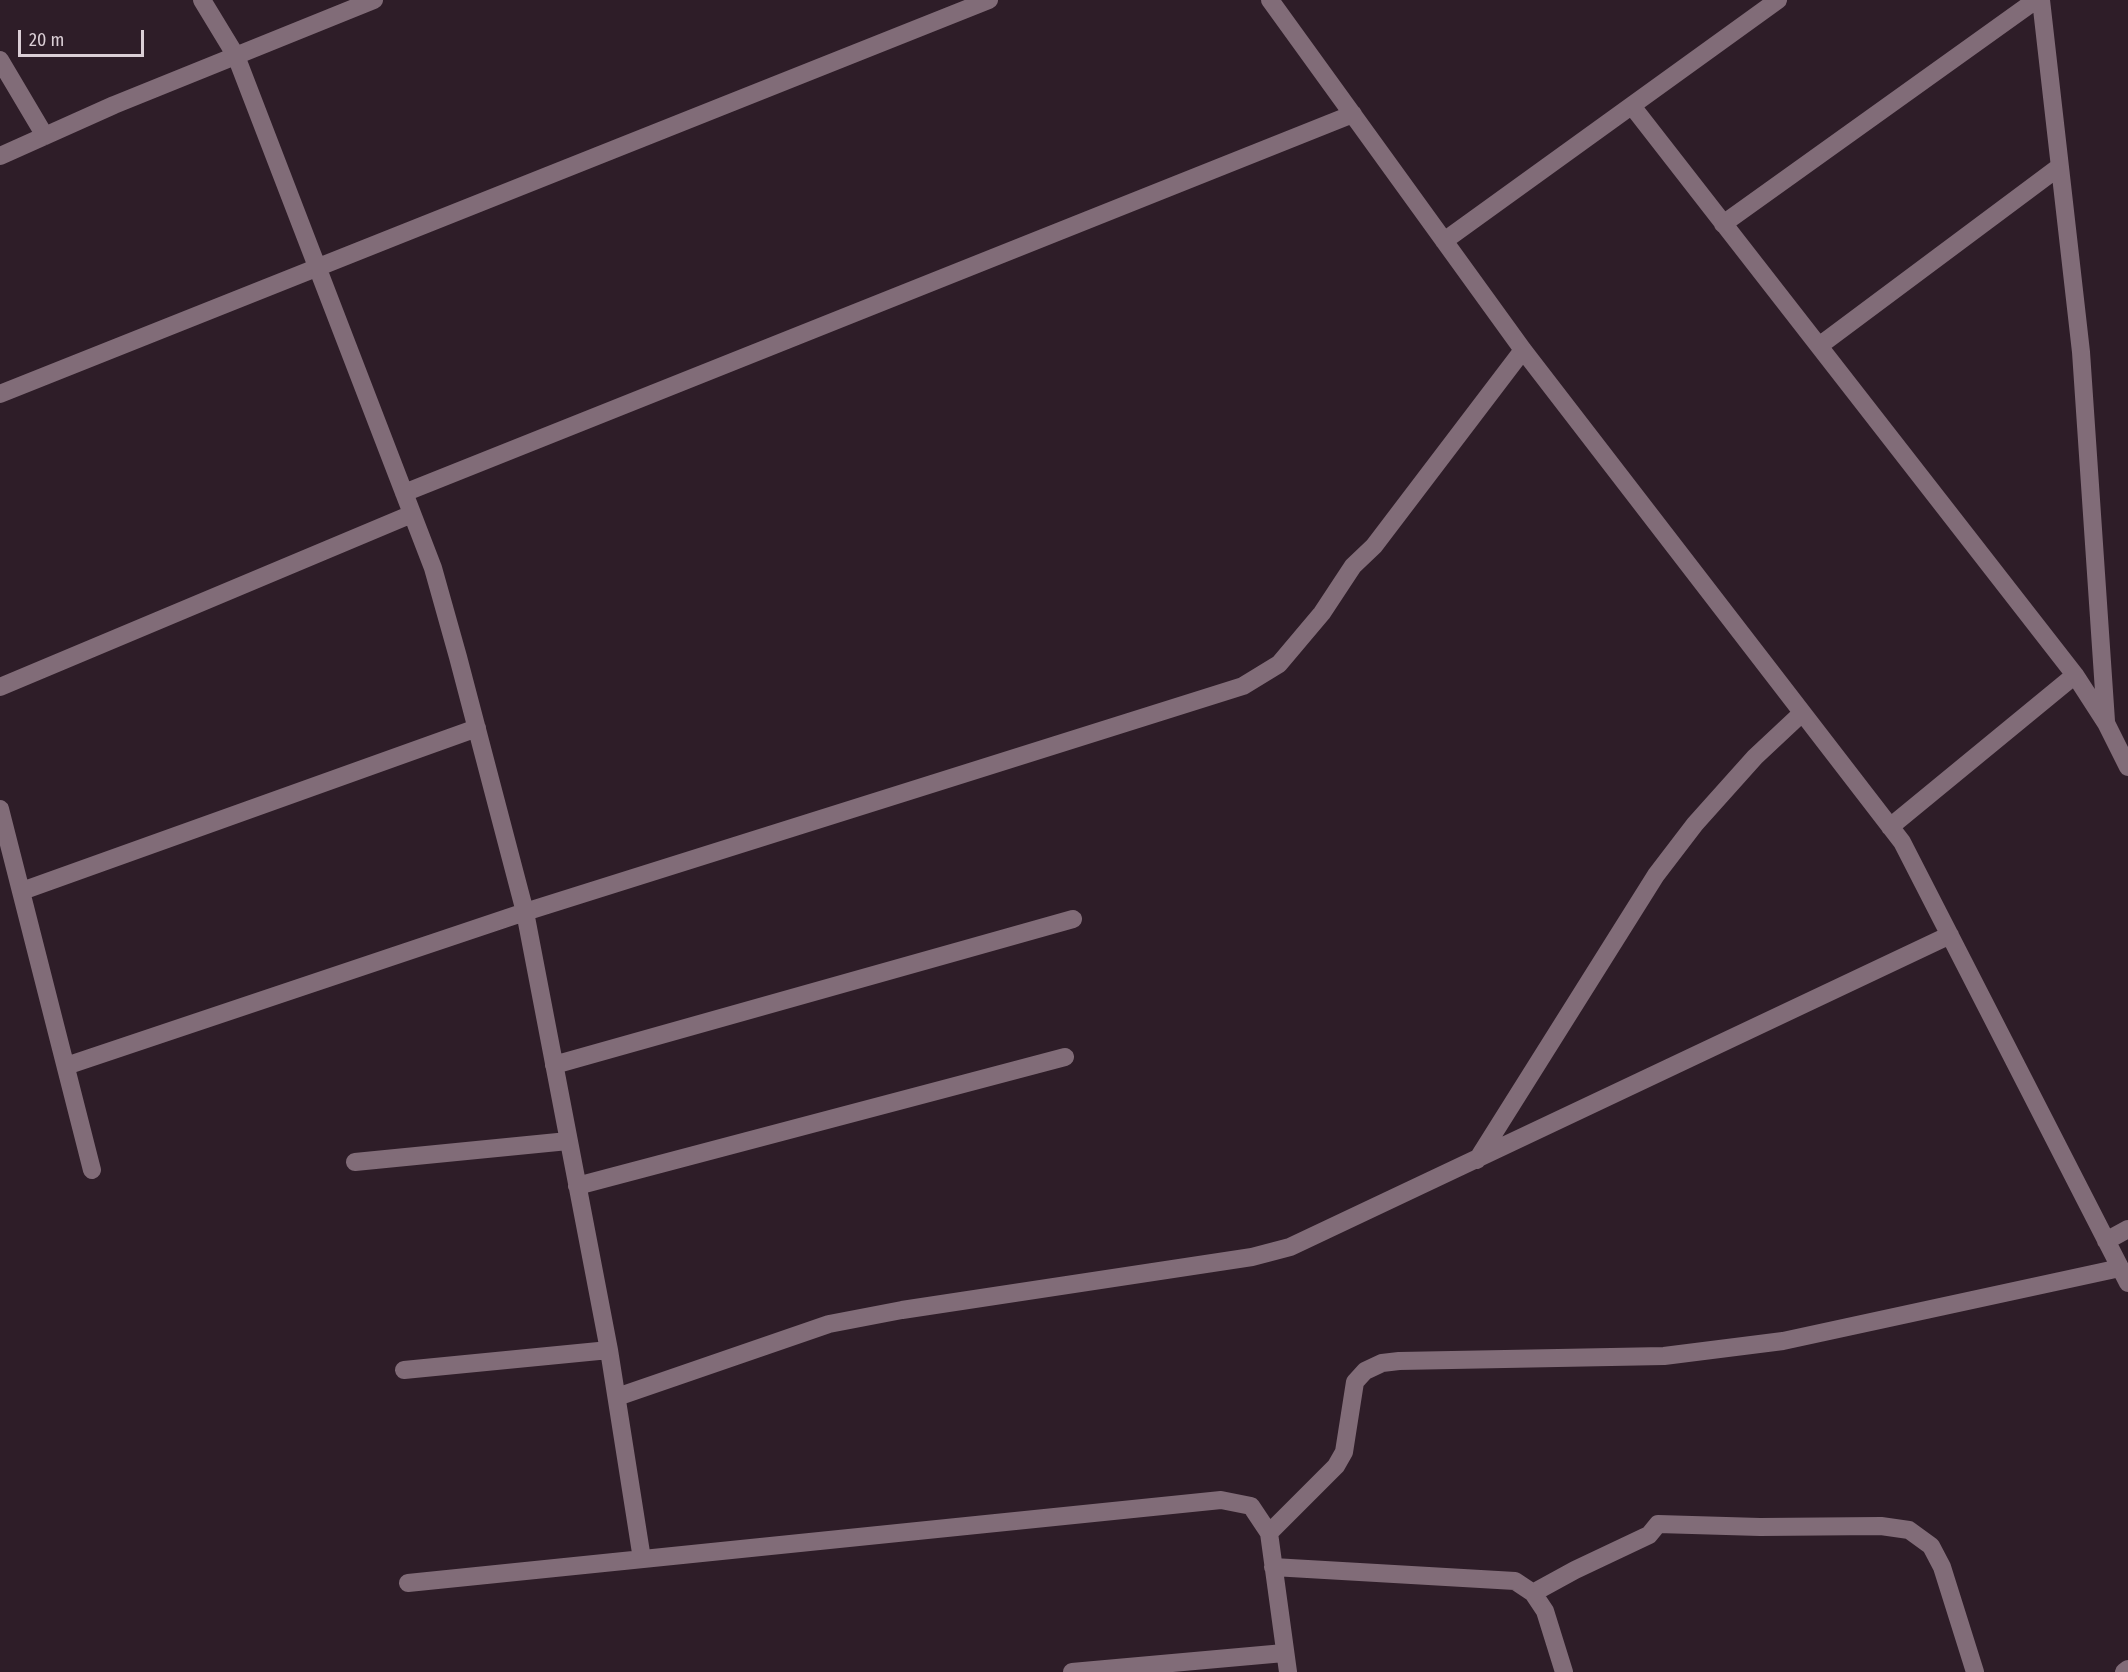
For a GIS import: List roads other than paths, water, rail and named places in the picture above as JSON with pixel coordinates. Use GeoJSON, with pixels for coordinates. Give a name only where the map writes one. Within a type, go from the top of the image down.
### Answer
{"type":"FeatureCollection","features":[{"type":"Feature","properties":{"kind":"street"},"geometry":{"type":"LineString","coordinates":[[202,0],[236,56],[433,568],[525,912],[609,1350],[642,1559]]}},
{"type":"Feature","properties":{"kind":"street"},"geometry":{"type":"LineString","coordinates":[[0,156],[114,105],[374,0]]}},
{"type":"Feature","properties":{"kind":"street"},"geometry":{"type":"LineString","coordinates":[[0,394],[989,0]]}},
{"type":"Feature","properties":{"kind":"street"},"geometry":{"type":"LineString","coordinates":[[1269,1533],[1336,1466],[1344,1452],[1355,1382],[1365,1371],[1382,1363],[1664,1356],[1783,1341],[2124,1275],[1902,842],[1523,350],[1270,0]]}},
{"type":"Feature","properties":{"kind":"street"},"geometry":{"type":"LineString","coordinates":[[1444,241],[1778,0]]}},
{"type":"Feature","properties":{"kind":"street"},"geometry":{"type":"LineString","coordinates":[[1723,224],[2038,0],[2081,352],[2106,723]]}},
{"type":"Feature","properties":{"kind":"street"},"geometry":{"type":"LineString","coordinates":[[0,60],[45,136]]}},
{"type":"Feature","properties":{"kind":"street"},"geometry":{"type":"LineString","coordinates":[[1632,106],[2075,675],[2106,723],[2128,767]]}},
{"type":"Feature","properties":{"kind":"street"},"geometry":{"type":"LineString","coordinates":[[404,493],[1353,114]]}},
{"type":"Feature","properties":{"kind":"street"},"geometry":{"type":"LineString","coordinates":[[1819,346],[2059,167]]}},
{"type":"Feature","properties":{"kind":"street"},"geometry":{"type":"LineString","coordinates":[[66,1066],[525,912],[1243,686],[1279,664],[1322,614],[1353,566],[1374,546],[1523,350]]}},
{"type":"Feature","properties":{"kind":"street"},"geometry":{"type":"LineString","coordinates":[[0,687],[412,514]]}},
{"type":"Feature","properties":{"kind":"street"},"geometry":{"type":"LineString","coordinates":[[1890,827],[2075,675]]}},
{"type":"Feature","properties":{"kind":"street"},"geometry":{"type":"LineString","coordinates":[[1477,1160],[1656,875],[1695,824],[1755,757],[1802,713]]}},
{"type":"Feature","properties":{"kind":"street"},"geometry":{"type":"LineString","coordinates":[[22,891],[477,728]]}},
{"type":"Feature","properties":{"kind":"street"},"geometry":{"type":"LineString","coordinates":[[0,809],[92,1170]]}},
{"type":"Feature","properties":{"kind":"street"},"geometry":{"type":"LineString","coordinates":[[554,1065],[1073,919]]}},
{"type":"Feature","properties":{"kind":"street"},"geometry":{"type":"LineString","coordinates":[[617,1397],[829,1324],[902,1310],[1252,1257],[1290,1247],[1950,935]]}},
{"type":"Feature","properties":{"kind":"street"},"geometry":{"type":"LineString","coordinates":[[577,1186],[1065,1057]]}},
{"type":"Feature","properties":{"kind":"street"},"geometry":{"type":"LineString","coordinates":[[354,1162],[568,1141]]}},
{"type":"Feature","properties":{"kind":"street"},"geometry":{"type":"LineString","coordinates":[[2106,1241],[2128,1229]]}},
{"type":"Feature","properties":{"kind":"street"},"geometry":{"type":"LineString","coordinates":[[404,1370],[609,1350]]}},
{"type":"Feature","properties":{"kind":"street"},"geometry":{"type":"LineString","coordinates":[[408,1583],[1221,1500],[1251,1506],[1269,1533],[1288,1672]]}},
{"type":"Feature","properties":{"kind":"street"},"geometry":{"type":"LineString","coordinates":[[1533,1593],[1649,1535],[1658,1524],[1760,1527],[1881,1526],[1909,1530],[1931,1546],[1942,1567],[1975,1672]]}},
{"type":"Feature","properties":{"kind":"street"},"geometry":{"type":"LineString","coordinates":[[1273,1567],[1515,1581],[1533,1593],[1545,1611],[1564,1672]]}},
{"type":"Feature","properties":{"kind":"street"},"geometry":{"type":"LineString","coordinates":[[1072,1672],[1284,1653]]}},
{"type":"Feature","properties":{"kind":"street"},"geometry":{"type":"LineString","coordinates":[[2124,1672],[2128,1669]]}}]}
